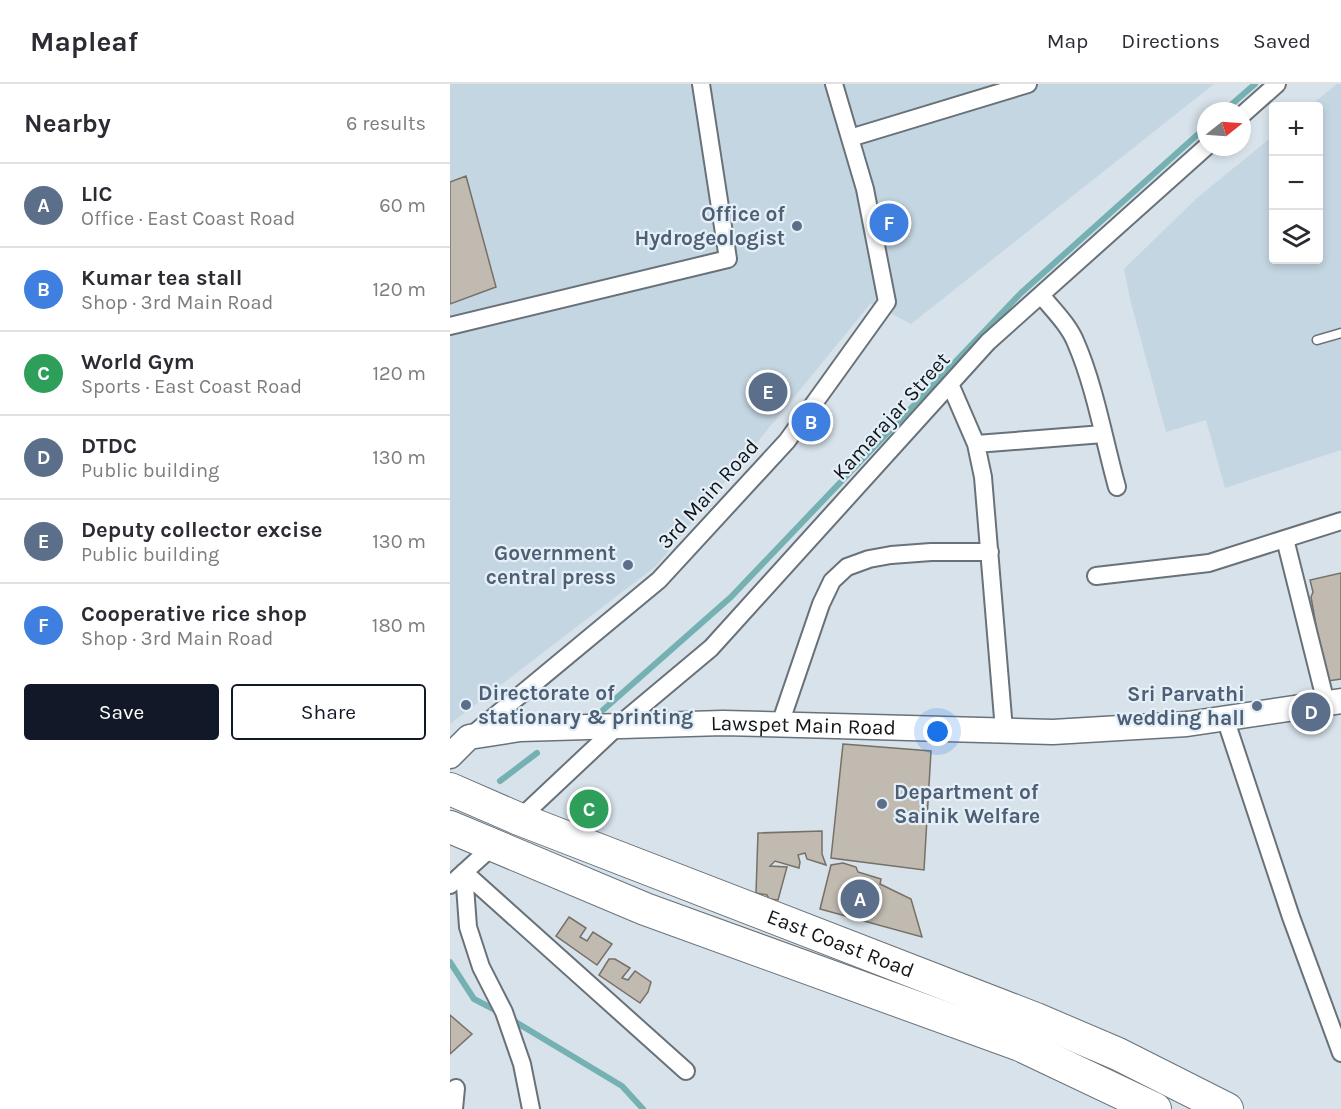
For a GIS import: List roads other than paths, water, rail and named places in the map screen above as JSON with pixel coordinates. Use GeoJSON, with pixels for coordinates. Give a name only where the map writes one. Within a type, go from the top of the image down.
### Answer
{"type":"FeatureCollection","features":[{"type":"Feature","properties":{"kind":"highway","name":"East Coast Road"},"geometry":{"type":"LineString","coordinates":[[450,789],[519,819],[1036,1019],[1118,1054],[1227,1109]]}},
{"type":"Feature","properties":{"kind":"highway","name":"East Coast Road"},"geometry":{"type":"LineString","coordinates":[[450,827],[645,909],[1020,1045],[1141,1107]]}},
{"type":"Feature","properties":{"kind":"street"},"geometry":{"type":"LineString","coordinates":[[450,326],[728,259],[701,84]]}},
{"type":"Feature","properties":{"kind":"street","name":"3rd Main Road"},"geometry":{"type":"LineString","coordinates":[[469,737],[659,580],[787,441],[887,302],[865,189],[834,84]]}},
{"type":"Feature","properties":{"kind":"street"},"geometry":{"type":"LineString","coordinates":[[850,138],[1028,84]]}},
{"type":"Feature","properties":{"kind":"street"},"geometry":{"type":"LineString","coordinates":[[1251,107],[1277,84]]}},
{"type":"Feature","properties":{"kind":"street","name":"Kamarajar Street"},"geometry":{"type":"LineString","coordinates":[[519,819],[619,725],[711,648],[988,342],[1197,155]]}},
{"type":"Feature","properties":{"kind":"street"},"geometry":{"type":"LineString","coordinates":[[1041,295],[1064,322],[1076,342],[1117,487]]}},
{"type":"Feature","properties":{"kind":"street"},"geometry":{"type":"LineString","coordinates":[[950,384],[976,444],[983,477],[1004,730]]}},
{"type":"Feature","properties":{"kind":"street"},"geometry":{"type":"LineString","coordinates":[[976,444],[1103,434]]}},
{"type":"Feature","properties":{"kind":"street"},"geometry":{"type":"LineString","coordinates":[[1096,576],[1209,563],[1341,521]]}},
{"type":"Feature","properties":{"kind":"street"},"geometry":{"type":"LineString","coordinates":[[1285,539],[1334,702]]}},
{"type":"Feature","properties":{"kind":"street"},"geometry":{"type":"LineString","coordinates":[[780,724],[821,604],[832,580],[847,567],[891,555],[990,552]]}},
{"type":"Feature","properties":{"kind":"street","name":"Lawspet Main Road"},"geometry":{"type":"LineString","coordinates":[[469,737],[520,729],[723,723],[1053,732],[1187,724],[1334,702]]}},
{"type":"Feature","properties":{"kind":"street"},"geometry":{"type":"LineString","coordinates":[[1225,718],[1291,917],[1341,1053]]}},
{"type":"Feature","properties":{"kind":"street"},"geometry":{"type":"LineString","coordinates":[[450,756],[469,737]]}},
{"type":"Feature","properties":{"kind":"street"},"geometry":{"type":"LineString","coordinates":[[450,885],[493,846]]}},
{"type":"Feature","properties":{"kind":"street"},"geometry":{"type":"LineString","coordinates":[[464,872],[686,1071]]}},
{"type":"Feature","properties":{"kind":"street"},"geometry":{"type":"LineString","coordinates":[[464,872],[468,927],[481,967],[504,1012],[519,1053],[531,1109]]}},
{"type":"Feature","properties":{"kind":"street"},"geometry":{"type":"LineString","coordinates":[[454,1109],[456,1088]]}},
{"type":"Feature","properties":{"kind":"lane"},"geometry":{"type":"LineString","coordinates":[[1317,340],[1341,333]]}},
{"type":"Feature","properties":{"kind":"waterway"},"geometry":{"type":"LineString","coordinates":[[1234,102],[1255,84]]}},
{"type":"Feature","properties":{"kind":"waterway"},"geometry":{"type":"LineString","coordinates":[[603,710],[731,597],[1021,293],[1197,135]]}},
{"type":"Feature","properties":{"kind":"waterway"},"geometry":{"type":"LineString","coordinates":[[500,781],[537,753]]}},
{"type":"Feature","properties":{"kind":"waterway"},"geometry":{"type":"LineString","coordinates":[[450,962],[474,999],[501,1013]]}},
{"type":"Feature","properties":{"kind":"waterway"},"geometry":{"type":"LineString","coordinates":[[509,1018],[622,1086],[643,1109]]}},
{"type":"Feature","properties":{"kind":"place","name":"Cooperative rice shop"},"geometry":{"type":"Point","coordinates":[889,223]}},
{"type":"Feature","properties":{"kind":"place","name":"Office of Hydrogeologist"},"geometry":{"type":"Point","coordinates":[797,226]}},
{"type":"Feature","properties":{"kind":"place","name":"Deputy collector excise"},"geometry":{"type":"Point","coordinates":[768,392]}},
{"type":"Feature","properties":{"kind":"place","name":"Kumar tea stall"},"geometry":{"type":"Point","coordinates":[811,422]}},
{"type":"Feature","properties":{"kind":"place","name":"Government central press"},"geometry":{"type":"Point","coordinates":[628,565]}},
{"type":"Feature","properties":{"kind":"place","name":"Directorate of stationary & printing"},"geometry":{"type":"Point","coordinates":[466,705]}},
{"type":"Feature","properties":{"kind":"place","name":"Sri Parvathi wedding hall"},"geometry":{"type":"Point","coordinates":[1257,706]}},
{"type":"Feature","properties":{"kind":"place","name":"DTDC"},"geometry":{"type":"Point","coordinates":[1311,712]}},
{"type":"Feature","properties":{"kind":"place","name":"Department of Sainik Welfare"},"geometry":{"type":"Point","coordinates":[882,804]}},
{"type":"Feature","properties":{"kind":"place","name":"World Gym"},"geometry":{"type":"Point","coordinates":[589,809]}},
{"type":"Feature","properties":{"kind":"place","name":"LIC"},"geometry":{"type":"Point","coordinates":[860,899]}}]}
